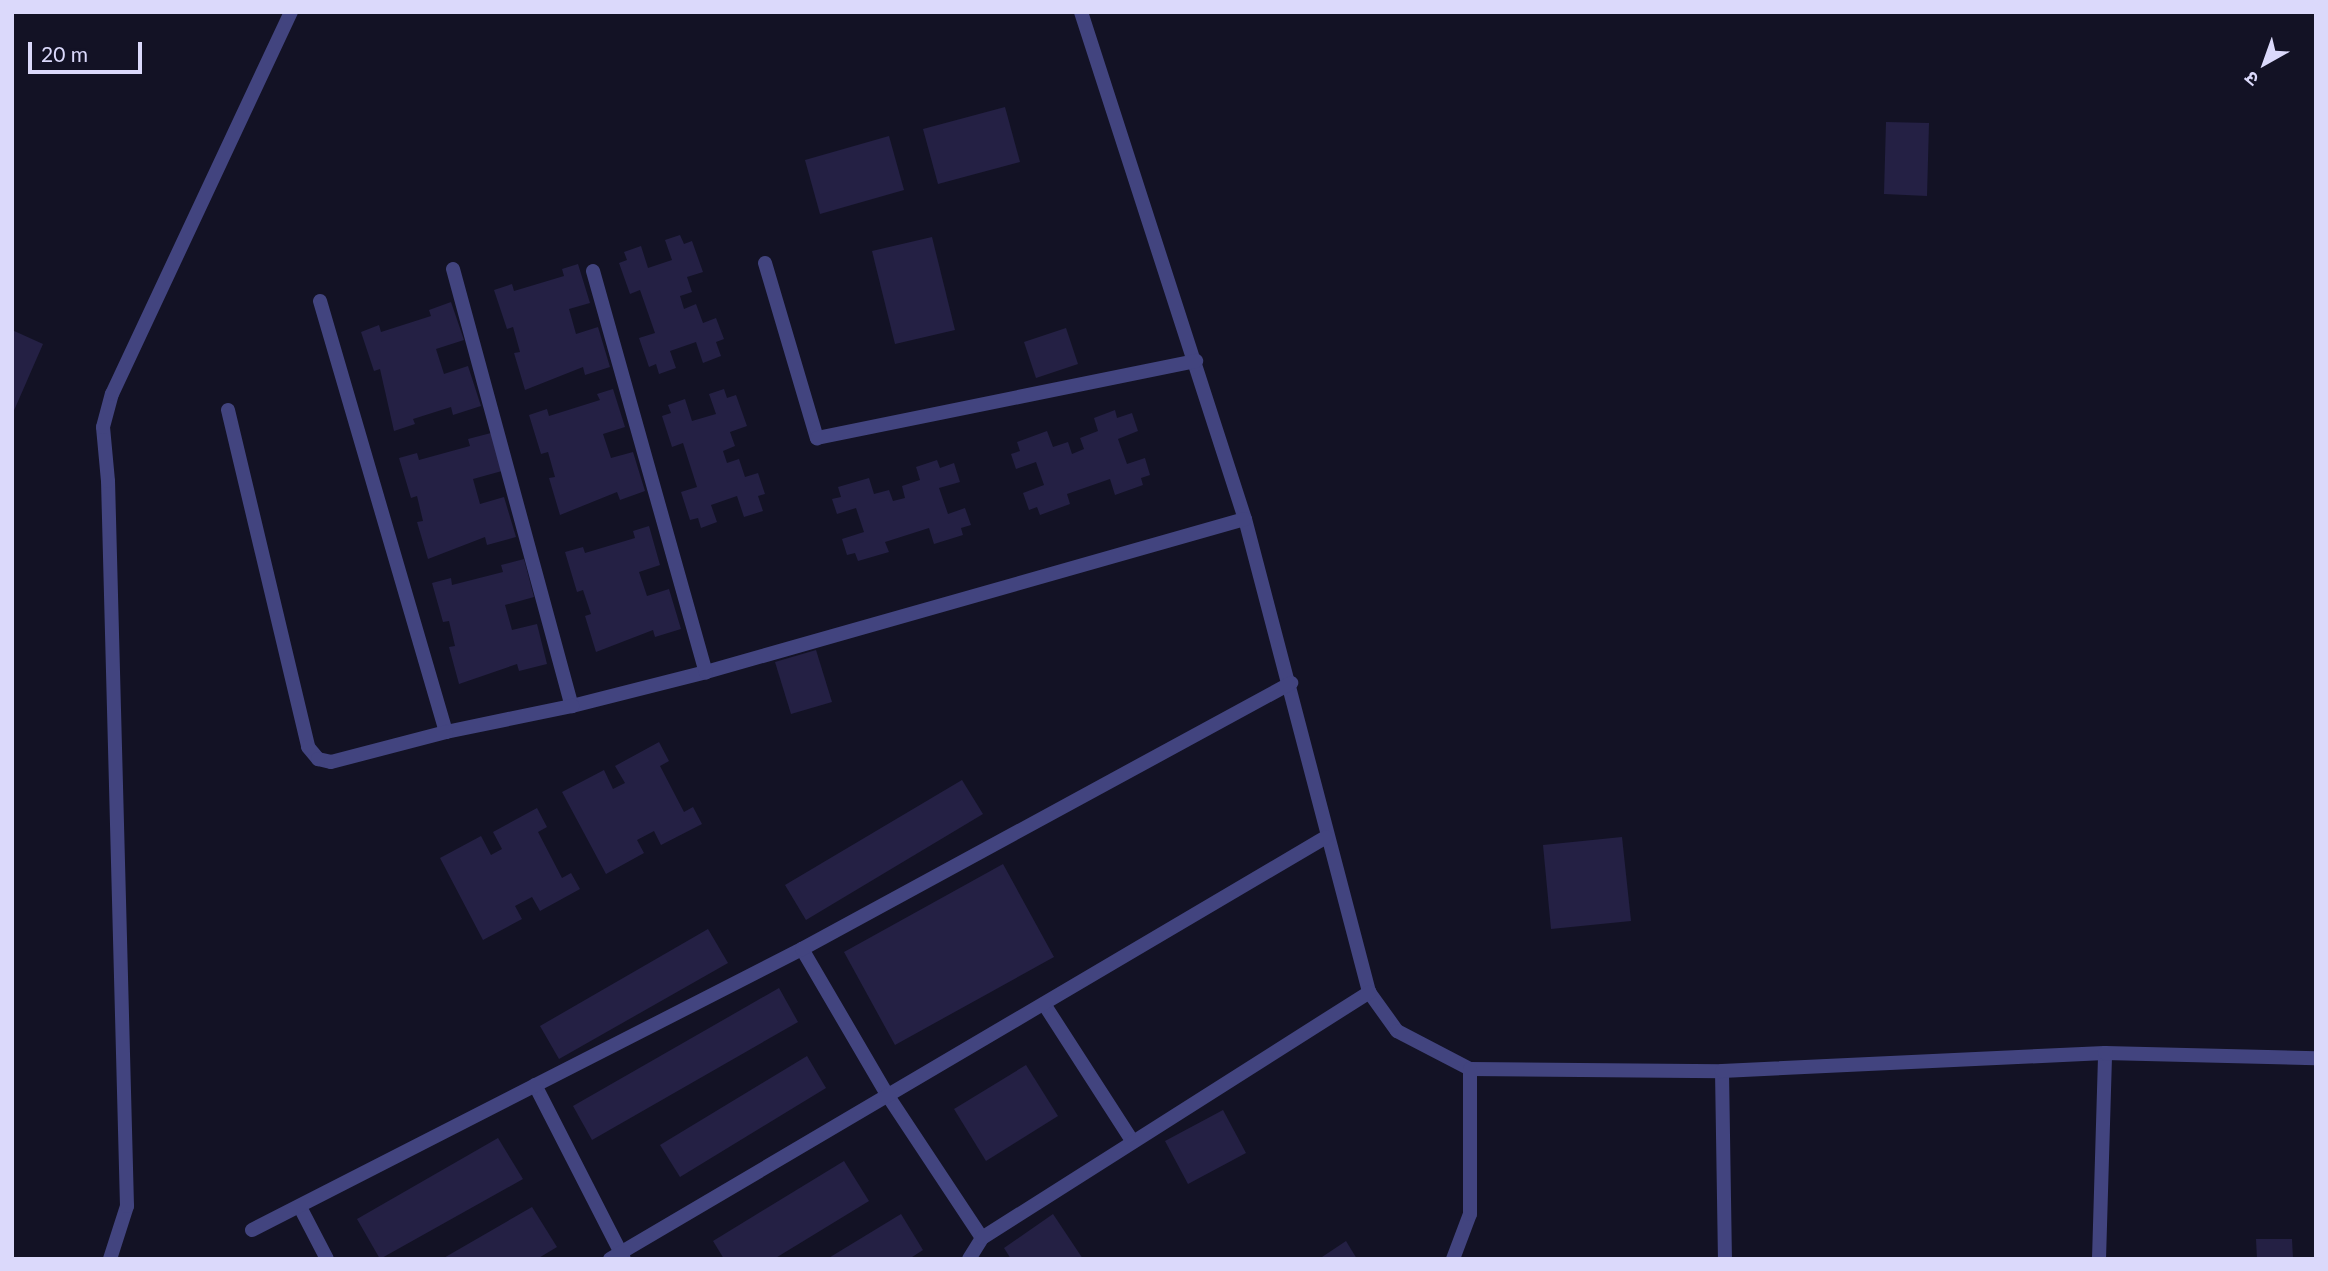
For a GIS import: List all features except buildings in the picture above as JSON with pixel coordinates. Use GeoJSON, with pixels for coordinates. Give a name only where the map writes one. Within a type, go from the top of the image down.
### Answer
{"type":"FeatureCollection","features":[{"type":"Feature","properties":{"kind":"street"},"geometry":{"type":"LineString","coordinates":[[110,1259],[127,1206],[108,481],[103,427],[112,394],[291,12]]}},
{"type":"Feature","properties":{"kind":"street"},"geometry":{"type":"LineString","coordinates":[[1080,12],[1245,519],[1291,683],[1326,838],[1369,992],[1397,1031],[1470,1069],[1722,1071],[2105,1053],[2316,1058]]}},
{"type":"Feature","properties":{"kind":"street"},"geometry":{"type":"LineString","coordinates":[[765,263],[817,438],[1196,362]]}},
{"type":"Feature","properties":{"kind":"street"},"geometry":{"type":"LineString","coordinates":[[453,269],[572,706]]}},
{"type":"Feature","properties":{"kind":"street"},"geometry":{"type":"LineString","coordinates":[[593,271],[706,672]]}},
{"type":"Feature","properties":{"kind":"street"},"geometry":{"type":"LineString","coordinates":[[320,301],[446,732]]}},
{"type":"Feature","properties":{"kind":"street"},"geometry":{"type":"LineString","coordinates":[[228,410],[307,747],[318,759],[331,762],[446,732],[572,706],[706,672],[1245,519]]}},
{"type":"Feature","properties":{"kind":"street"},"geometry":{"type":"LineString","coordinates":[[252,1230],[301,1209],[535,1085],[802,949],[1291,683]]}},
{"type":"Feature","properties":{"kind":"street"},"geometry":{"type":"LineString","coordinates":[[535,1085],[618,1257],[1326,838]]}},
{"type":"Feature","properties":{"kind":"street"},"geometry":{"type":"LineString","coordinates":[[802,949],[888,1096],[982,1238]]}},
{"type":"Feature","properties":{"kind":"street"},"geometry":{"type":"LineString","coordinates":[[969,1259],[982,1238],[1369,992]]}},
{"type":"Feature","properties":{"kind":"street"},"geometry":{"type":"LineString","coordinates":[[1044,1004],[1133,1142]]}},
{"type":"Feature","properties":{"kind":"street"},"geometry":{"type":"LineString","coordinates":[[2099,1259],[2105,1053]]}},
{"type":"Feature","properties":{"kind":"street"},"geometry":{"type":"LineString","coordinates":[[1453,1259],[1470,1214],[1470,1069]]}},
{"type":"Feature","properties":{"kind":"street"},"geometry":{"type":"LineString","coordinates":[[1722,1071],[1725,1259]]}},
{"type":"Feature","properties":{"kind":"street"},"geometry":{"type":"LineString","coordinates":[[301,1209],[327,1259]]}}]}
